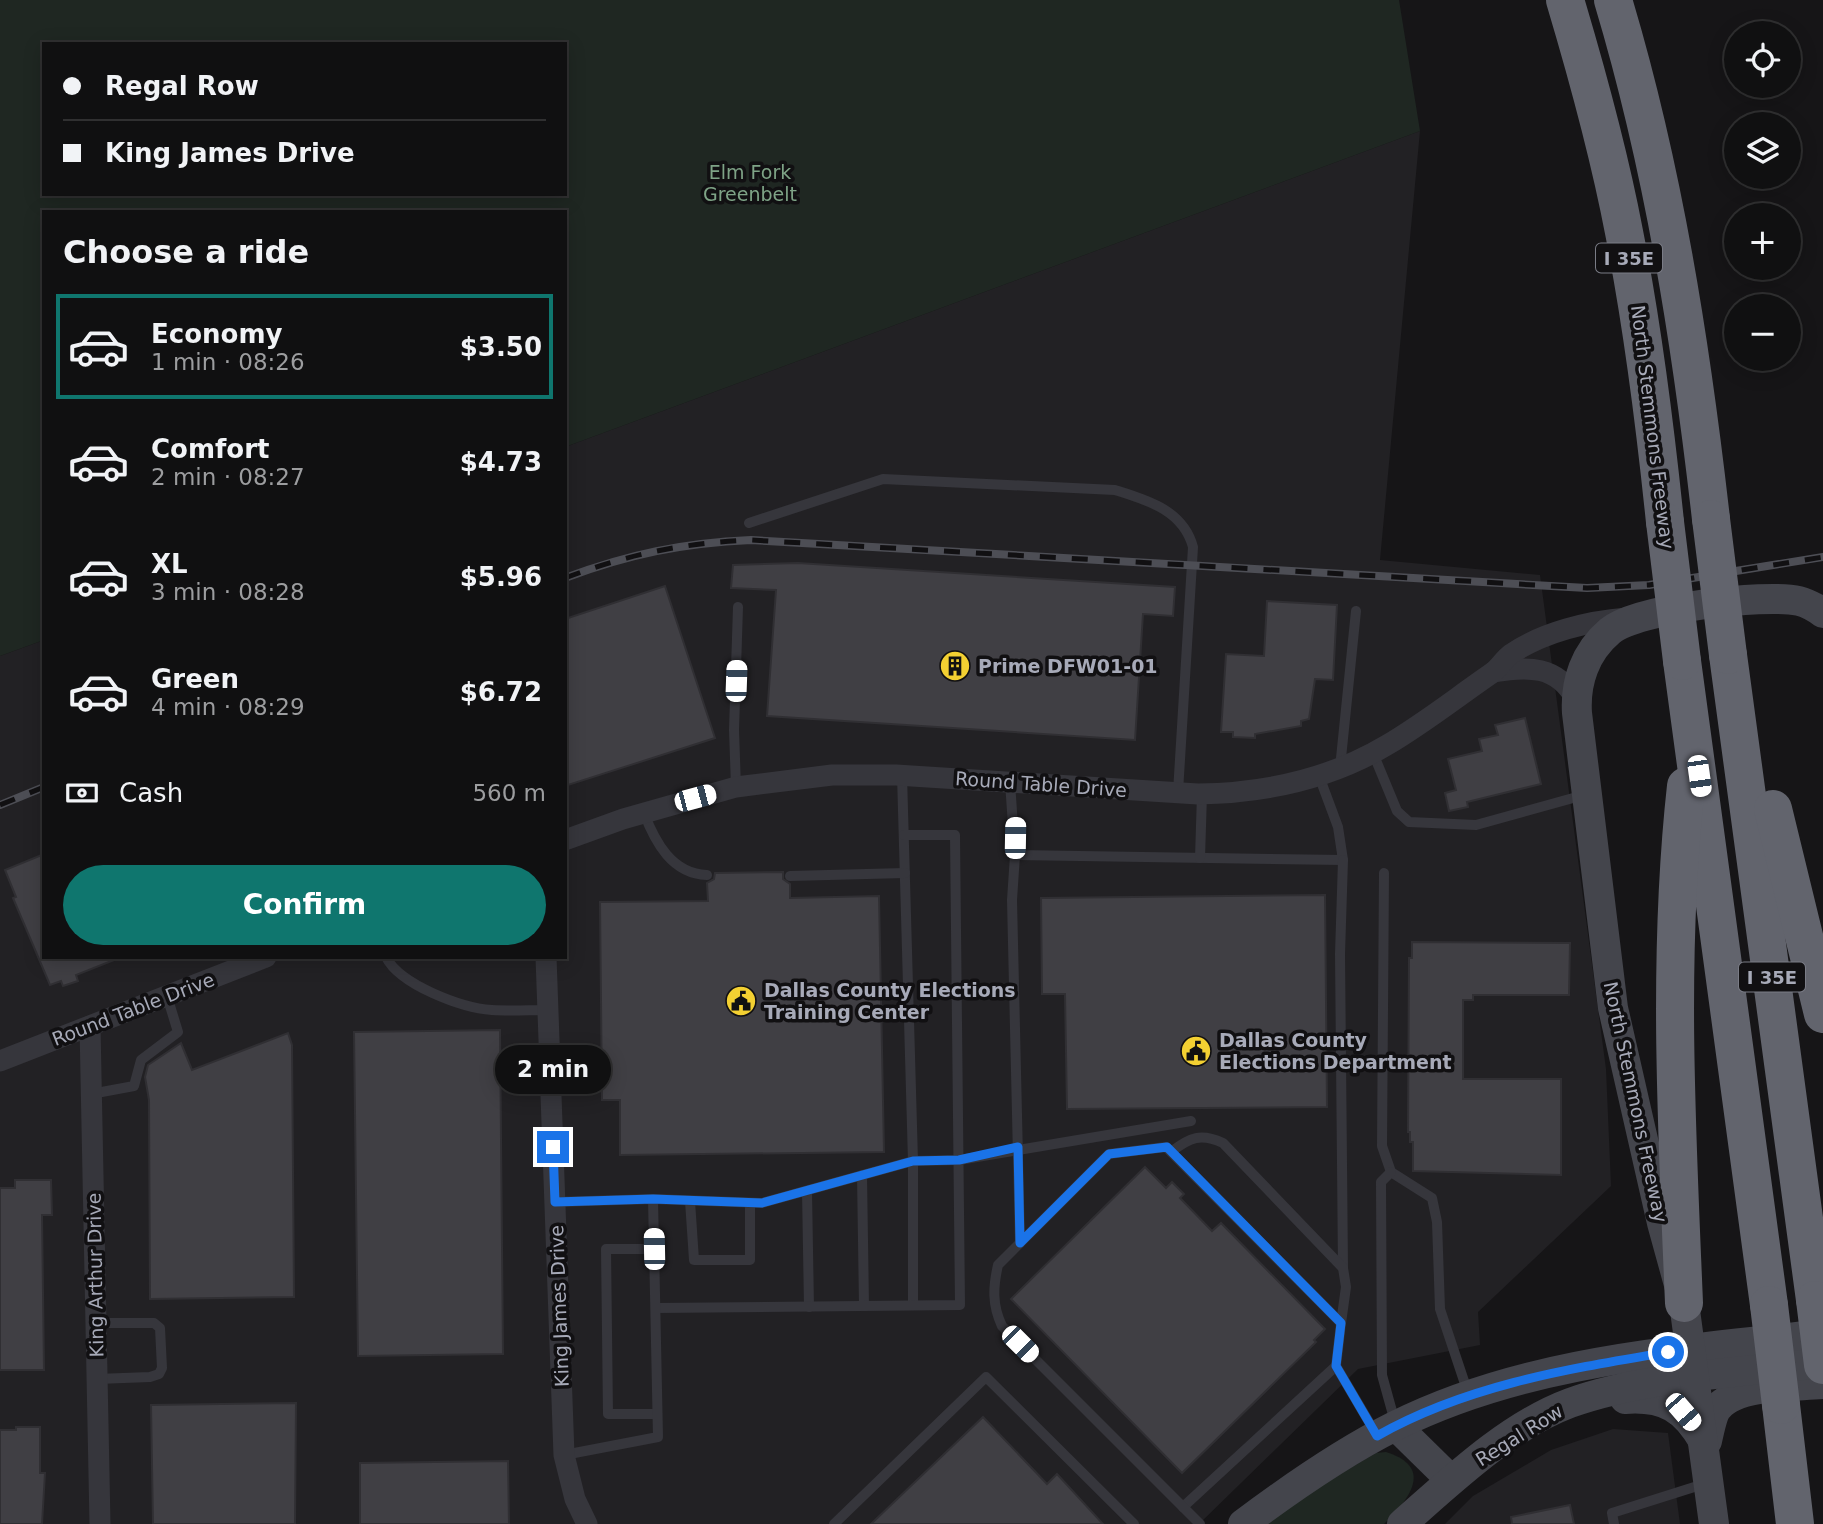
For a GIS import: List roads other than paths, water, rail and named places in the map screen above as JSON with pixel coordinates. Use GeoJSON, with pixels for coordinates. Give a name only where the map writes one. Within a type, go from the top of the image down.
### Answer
{"type":"FeatureCollection","features":[{"type":"Feature","properties":{"kind":"highway","name":"North Stemmons Freeway"},"geometry":{"type":"LineString","coordinates":[[1565,0],[1604,138],[1625,232],[1643,340],[1682,661],[1769,1305],[1795,1524]]}},
{"type":"Feature","properties":{"kind":"highway","name":"I 35E"},"geometry":{"type":"LineString","coordinates":[[1612,0],[1668,217],[1685,312],[1730,669],[1819,1317],[1823,1364]]}},
{"type":"Feature","properties":{"kind":"highway"},"geometry":{"type":"LineString","coordinates":[[1730,669],[1771,800],[1823,1014]]}},
{"type":"Feature","properties":{"kind":"highway"},"geometry":{"type":"LineString","coordinates":[[1684,1303],[1679,1161],[1676,874],[1692,728]]}},
{"type":"Feature","properties":{"kind":"main road","name":"North Stemmons Freeway"},"geometry":{"type":"LineString","coordinates":[[1714,1524],[1684,1303],[1662,1223],[1615,1019],[1576,700],[1580,678],[1590,654],[1610,631],[1636,617],[1765,599],[1798,601],[1823,612]]}},
{"type":"Feature","properties":{"kind":"main road","name":"Regal Row"},"geometry":{"type":"LineString","coordinates":[[1402,1524],[1450,1479],[1529,1424],[1569,1404],[1694,1364],[1819,1317]]}},
{"type":"Feature","properties":{"kind":"main road","name":"Regal Row"},"geometry":{"type":"LineString","coordinates":[[1243,1524],[1297,1485],[1386,1431],[1468,1396],[1569,1368],[1823,1364]]}},
{"type":"Feature","properties":{"kind":"main road"},"geometry":{"type":"LineString","coordinates":[[1705,1445],[1715,1412],[1729,1399],[1746,1391],[1823,1384]]}},
{"type":"Feature","properties":{"kind":"main road"},"geometry":{"type":"LineString","coordinates":[[1569,1404],[1635,1399],[1671,1405],[1688,1418],[1705,1445]]}},
{"type":"Feature","properties":{"kind":"main road"},"geometry":{"type":"LineString","coordinates":[[1386,1431],[1450,1479]]}},
{"type":"Feature","properties":{"kind":"street","name":"Round Table Drive"},"geometry":{"type":"LineString","coordinates":[[567,839],[644,813],[736,787],[832,775],[902,775],[1202,794],[1267,788],[1319,776],[1373,753],[1493,672],[1511,655],[1556,634],[1601,620],[1636,617]]}},
{"type":"Feature","properties":{"kind":"street","name":"Round Table Drive"},"geometry":{"type":"LineString","coordinates":[[1493,672],[1517,667],[1541,669],[1563,681],[1576,700]]}},
{"type":"Feature","properties":{"kind":"street","name":"Round Table Drive"},"geometry":{"type":"LineString","coordinates":[[0,1061],[261,959]]}},
{"type":"Feature","properties":{"kind":"street","name":"King James Drive"},"geometry":{"type":"LineString","coordinates":[[546,959],[564,1455],[575,1499],[587,1524]]}},
{"type":"Feature","properties":{"kind":"street","name":"King Arthur Drive"},"geometry":{"type":"LineString","coordinates":[[90,1027],[100,1524]]}},
{"type":"Feature","properties":{"kind":"lane"},"geometry":{"type":"LineString","coordinates":[[749,523],[883,480],[1115,490],[1152,501],[1172,514],[1191,538],[1193,547],[1192,600],[1178,792]]}},
{"type":"Feature","properties":{"kind":"lane"},"geometry":{"type":"LineString","coordinates":[[736,787],[734,730],[738,607]]}},
{"type":"Feature","properties":{"kind":"lane"},"geometry":{"type":"LineString","coordinates":[[1339,768],[1356,611]]}},
{"type":"Feature","properties":{"kind":"lane"},"geometry":{"type":"LineString","coordinates":[[1373,753],[1397,811],[1409,822],[1476,825],[1587,794]]}},
{"type":"Feature","properties":{"kind":"lane"},"geometry":{"type":"LineString","coordinates":[[902,775],[913,1161],[912,1305]]}},
{"type":"Feature","properties":{"kind":"lane"},"geometry":{"type":"LineString","coordinates":[[1183,1507],[1336,1366],[1346,1287],[1343,1268],[1343,1004],[1339,954],[1343,860],[1338,827],[1319,776]]}},
{"type":"Feature","properties":{"kind":"lane"},"geometry":{"type":"LineString","coordinates":[[1010,782],[1015,821],[1012,900],[1020,1243]]}},
{"type":"Feature","properties":{"kind":"lane"},"geometry":{"type":"LineString","coordinates":[[1200,858],[1202,794]]}},
{"type":"Feature","properties":{"kind":"lane"},"geometry":{"type":"LineString","coordinates":[[644,813],[655,841],[673,862],[695,874],[707,875]]}},
{"type":"Feature","properties":{"kind":"lane"},"geometry":{"type":"LineString","coordinates":[[656,1308],[960,1305],[955,835],[904,835]]}},
{"type":"Feature","properties":{"kind":"lane"},"geometry":{"type":"LineString","coordinates":[[1015,855],[1343,860]]}},
{"type":"Feature","properties":{"kind":"lane"},"geometry":{"type":"LineString","coordinates":[[790,876],[905,873]]}},
{"type":"Feature","properties":{"kind":"lane"},"geometry":{"type":"LineString","coordinates":[[1384,873],[1382,1146],[1391,1172],[1432,1198],[1437,1222],[1440,1309],[1468,1396]]}},
{"type":"Feature","properties":{"kind":"lane"},"geometry":{"type":"LineString","coordinates":[[387,959],[392,968],[436,995],[489,1010],[548,1010]]}},
{"type":"Feature","properties":{"kind":"lane"},"geometry":{"type":"LineString","coordinates":[[91,1094],[134,1086],[141,1060],[178,1032],[167,996]]}},
{"type":"Feature","properties":{"kind":"lane"},"geometry":{"type":"LineString","coordinates":[[555,1202],[653,1199],[762,1203],[913,1161],[959,1160],[1018,1147],[1191,1121]]}},
{"type":"Feature","properties":{"kind":"lane"},"geometry":{"type":"LineString","coordinates":[[1171,1152],[1189,1138],[1209,1136],[1223,1143],[1343,1268]]}},
{"type":"Feature","properties":{"kind":"lane"},"geometry":{"type":"LineString","coordinates":[[1200,1524],[1002,1325],[995,1310],[993,1285],[998,1265],[1109,1154],[1167,1147],[1341,1323]]}},
{"type":"Feature","properties":{"kind":"lane"},"geometry":{"type":"LineString","coordinates":[[1386,1431],[1382,1375],[1381,1182],[1391,1172]]}},
{"type":"Feature","properties":{"kind":"lane"},"geometry":{"type":"LineString","coordinates":[[862,1175],[864,1306]]}},
{"type":"Feature","properties":{"kind":"lane"},"geometry":{"type":"LineString","coordinates":[[807,1191],[809,1307]]}},
{"type":"Feature","properties":{"kind":"lane"},"geometry":{"type":"LineString","coordinates":[[564,1455],[658,1437],[653,1199]]}},
{"type":"Feature","properties":{"kind":"lane"},"geometry":{"type":"LineString","coordinates":[[690,1201],[694,1260],[750,1260],[750,1203]]}},
{"type":"Feature","properties":{"kind":"lane"},"geometry":{"type":"LineString","coordinates":[[654,1249],[606,1249],[608,1414],[657,1414]]}},
{"type":"Feature","properties":{"kind":"lane"},"geometry":{"type":"LineString","coordinates":[[96,1323],[154,1323],[160,1328],[162,1368],[159,1374],[150,1377],[97,1379]]}},
{"type":"Feature","properties":{"kind":"lane"},"geometry":{"type":"LineString","coordinates":[[1336,1366],[1386,1431]]}},
{"type":"Feature","properties":{"kind":"lane"},"geometry":{"type":"LineString","coordinates":[[834,1524],[986,1377],[1134,1524]]}},
{"type":"Feature","properties":{"kind":"lane"},"geometry":{"type":"LineString","coordinates":[[1614,1524],[1612,1513],[1709,1482]]}},
{"type":"Feature","properties":{"kind":"railway"},"geometry":{"type":"LineString","coordinates":[[567,577],[656,551],[751,540],[1587,588],[1649,585],[1823,557]]}},
{"type":"Feature","properties":{"kind":"railway"},"geometry":{"type":"LineString","coordinates":[[0,805],[42,788]]}},
{"type":"Feature","properties":{"kind":"place","name":"Prime DFW01-01"},"geometry":{"type":"Point","coordinates":[955,666]}},
{"type":"Feature","properties":{"kind":"place","name":"Dallas County Elections Training Center"},"geometry":{"type":"Point","coordinates":[741,1001]}},
{"type":"Feature","properties":{"kind":"place","name":"Dallas County Elections Department"},"geometry":{"type":"Point","coordinates":[1196,1051]}},
{"type":"Feature","properties":{"kind":"park label","name":"Elm Fork Greenbelt"},"geometry":{"type":"Point","coordinates":[750,183]}}]}
